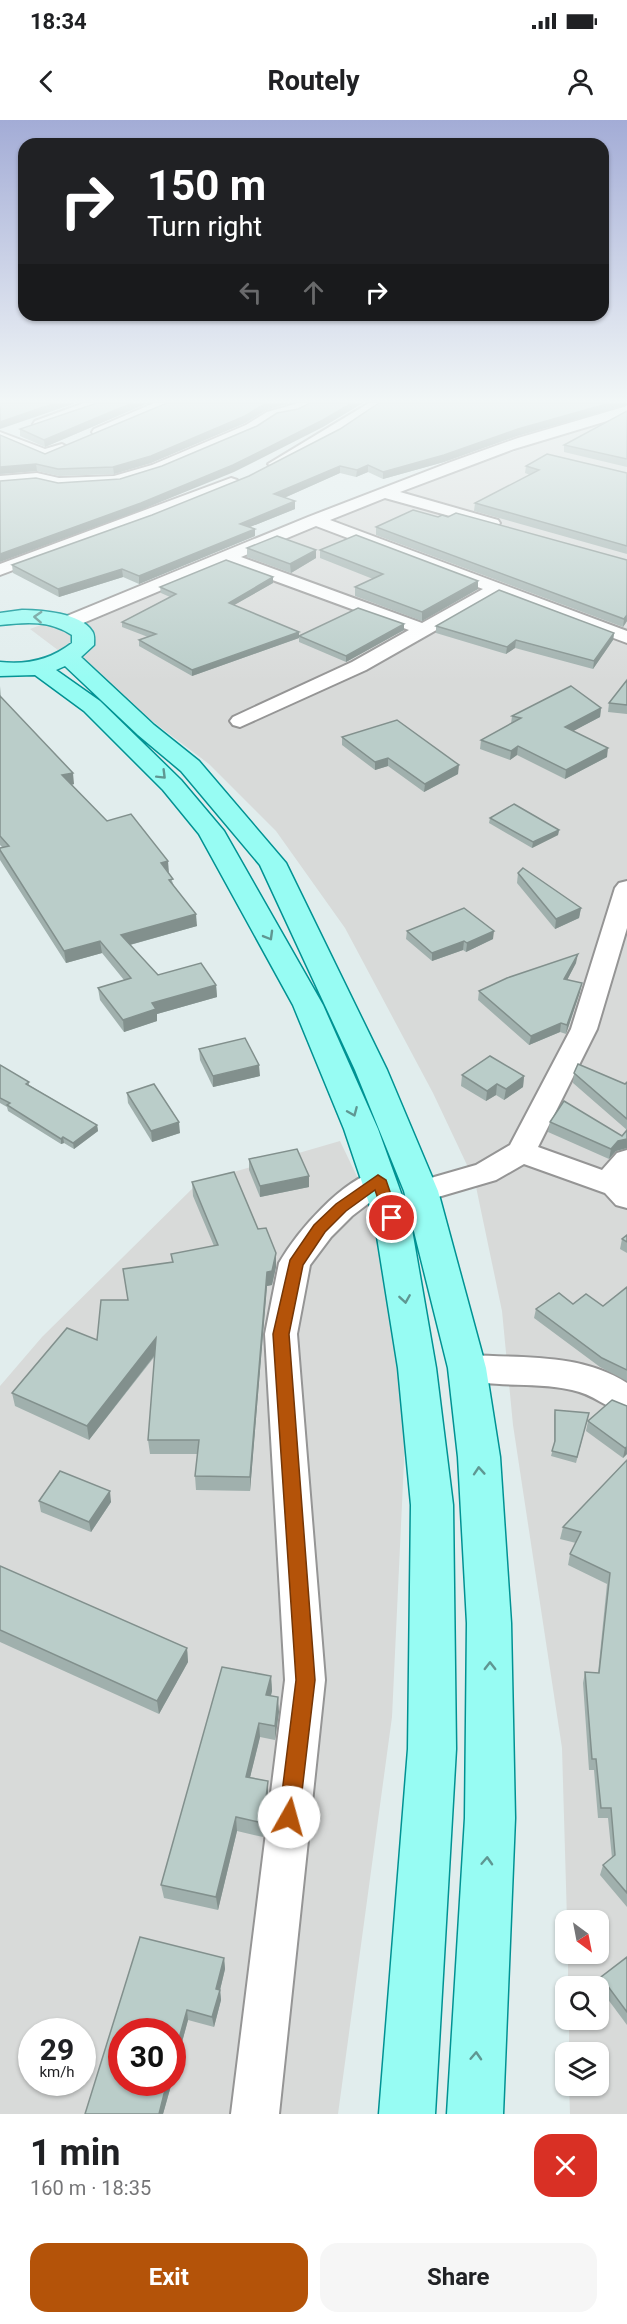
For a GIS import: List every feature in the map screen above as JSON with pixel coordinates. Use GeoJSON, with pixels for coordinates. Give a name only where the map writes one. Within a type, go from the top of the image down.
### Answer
{"type":"FeatureCollection","features":[{"type":"Feature","properties":{"kind":"main road"},"geometry":{"type":"LineString","coordinates":[[0,619],[26,616],[49,617],[59,649],[92,706],[172,785],[211,831],[308,1005],[361,1129],[392,1218],[417,1368],[432,1504],[432,1749],[407,2114]]}},
{"type":"Feature","properties":{"kind":"main road"},"geometry":{"type":"LineString","coordinates":[[0,669],[59,649]]}},
{"type":"Feature","properties":{"kind":"main road"},"geometry":{"type":"LineString","coordinates":[[59,649],[146,730],[190,765],[272,863],[371,1070],[421,1191],[467,1368],[478,1458],[489,1623],[490,1818],[475,2114]]}},
{"type":"Feature","properties":{"kind":"street"},"geometry":{"type":"LineString","coordinates":[[0,570],[199,496]]}},
{"type":"Feature","properties":{"kind":"street"},"geometry":{"type":"LineString","coordinates":[[59,649],[225,557],[377,496]]}},
{"type":"Feature","properties":{"kind":"street"},"geometry":{"type":"LineString","coordinates":[[396,496],[512,529]]}},
{"type":"Feature","properties":{"kind":"street"},"geometry":{"type":"LineString","coordinates":[[314,520],[627,637]]}},
{"type":"Feature","properties":{"kind":"street"},"geometry":{"type":"LineString","coordinates":[[225,557],[422,629]]}},
{"type":"Feature","properties":{"kind":"street"},"geometry":{"type":"LineString","coordinates":[[240,721],[359,666],[498,588]]}},
{"type":"Feature","properties":{"kind":"street"},"geometry":{"type":"LineString","coordinates":[[421,1191],[486,1173],[521,1152],[584,1029],[627,888]]}},
{"type":"Feature","properties":{"kind":"street"},"geometry":{"type":"LineString","coordinates":[[521,1152],[623,1181]]}},
{"type":"Feature","properties":{"kind":"street"},"geometry":{"type":"LineString","coordinates":[[255,2114],[305,1680],[281,1334],[295,1263],[320,1229],[341,1208],[378,1180]]}},
{"type":"Feature","properties":{"kind":"street"},"geometry":{"type":"LineString","coordinates":[[467,1368],[580,1376],[613,1389],[627,1401]]}},
{"type":"Feature","properties":{"kind":"shaded area"},"geometry":{"type":"Polygon","coordinates":[[[388,496],[627,496],[627,2114],[570,2114],[569,2096],[609,2096],[609,2042],[569,2042],[569,2030],[609,2030],[609,1976],[568,1976],[568,1964],[609,1964],[609,1910],[567,1910],[562,1748],[513,1425],[502,1311],[475,1182],[433,1093],[345,928],[276,831],[209,764],[30,629],[388,496]]]}},
{"type":"Feature","properties":{"kind":"shaded area"},"geometry":{"type":"Polygon","coordinates":[[[340,1141],[412,1291],[392,1717],[338,2114],[0,2114],[0,1386],[42,1337],[199,1182],[340,1141]]]}},
{"type":"Feature","properties":{"kind":"building"},"geometry":{"type":"Polygon","coordinates":[[[0,496],[158,496],[141,503],[0,554],[0,496]]]}},
{"type":"Feature","properties":{"kind":"building"},"geometry":{"type":"Polygon","coordinates":[[[199,496],[280,496],[295,501],[240,524],[255,529],[139,576],[122,569],[58,589],[12,565],[199,496]]]}},
{"type":"Feature","properties":{"kind":"building"},"geometry":{"type":"Polygon","coordinates":[[[488,496],[627,496],[627,546],[475,503],[488,496]]]}},
{"type":"Feature","properties":{"kind":"building"},"geometry":{"type":"Polygon","coordinates":[[[413,510],[438,517],[442,515],[448,517],[456,513],[627,560],[627,615],[624,619],[376,527],[413,510]]]}},
{"type":"Feature","properties":{"kind":"building"},"geometry":{"type":"Polygon","coordinates":[[[356,535],[478,581],[422,612],[355,587],[383,574],[320,550],[356,535]]]}},
{"type":"Feature","properties":{"kind":"building"},"geometry":{"type":"Polygon","coordinates":[[[277,536],[316,550],[290,564],[247,548],[277,536]]]}},
{"type":"Feature","properties":{"kind":"building"},"geometry":{"type":"Polygon","coordinates":[[[226,560],[273,577],[229,603],[299,632],[192,670],[139,640],[156,634],[122,622],[176,594],[160,587],[226,560]]]}},
{"type":"Feature","properties":{"kind":"building"},"geometry":{"type":"Polygon","coordinates":[[[499,590],[614,633],[594,661],[516,640],[507,647],[436,626],[499,590]]]}},
{"type":"Feature","properties":{"kind":"building"},"geometry":{"type":"Polygon","coordinates":[[[358,608],[404,624],[346,656],[299,636],[358,608]]]}},
{"type":"Feature","properties":{"kind":"building"},"geometry":{"type":"Polygon","coordinates":[[[627,680],[627,705],[609,703],[627,680]]]}},
{"type":"Feature","properties":{"kind":"building"},"geometry":{"type":"Polygon","coordinates":[[[571,686],[601,708],[565,727],[608,748],[566,770],[518,746],[511,751],[481,740],[521,718],[512,716],[571,686]]]}},
{"type":"Feature","properties":{"kind":"building"},"geometry":{"type":"Polygon","coordinates":[[[0,696],[73,773],[62,775],[107,821],[131,814],[168,861],[161,863],[173,879],[169,880],[196,914],[121,935],[158,975],[201,963],[216,985],[152,1003],[156,1009],[123,1020],[98,988],[131,978],[100,941],[64,951],[0,850],[0,848],[9,846],[0,836],[0,696]]]}},
{"type":"Feature","properties":{"kind":"building"},"geometry":{"type":"Polygon","coordinates":[[[397,720],[459,765],[425,784],[388,758],[375,762],[342,737],[397,720]]]}},
{"type":"Feature","properties":{"kind":"building"},"geometry":{"type":"Polygon","coordinates":[[[514,804],[559,830],[533,842],[490,818],[514,804]]]}},
{"type":"Feature","properties":{"kind":"building"},"geometry":{"type":"Polygon","coordinates":[[[523,868],[581,908],[556,919],[518,873],[523,868]]]}},
{"type":"Feature","properties":{"kind":"building"},"geometry":{"type":"Polygon","coordinates":[[[464,908],[494,931],[467,943],[464,941],[432,953],[407,931],[464,908]]]}},
{"type":"Feature","properties":{"kind":"building"},"geometry":{"type":"Polygon","coordinates":[[[578,954],[564,979],[582,983],[567,1025],[561,1023],[531,1036],[479,991],[507,978],[578,954]]]}},
{"type":"Feature","properties":{"kind":"building"},"geometry":{"type":"Polygon","coordinates":[[[245,1038],[259,1065],[213,1076],[199,1049],[245,1038]]]}},
{"type":"Feature","properties":{"kind":"building"},"geometry":{"type":"Polygon","coordinates":[[[490,1056],[524,1076],[506,1089],[497,1084],[487,1091],[462,1075],[490,1056]]]}},
{"type":"Feature","properties":{"kind":"building"},"geometry":{"type":"Polygon","coordinates":[[[578,1064],[625,1084],[627,1082],[627,1119],[574,1073],[578,1064]]]}},
{"type":"Feature","properties":{"kind":"building"},"geometry":{"type":"Polygon","coordinates":[[[0,1065],[29,1082],[26,1084],[97,1125],[73,1143],[63,1137],[61,1139],[7,1105],[10,1103],[0,1098],[0,1065]]]}},
{"type":"Feature","properties":{"kind":"building"},"geometry":{"type":"Polygon","coordinates":[[[154,1084],[179,1122],[151,1131],[127,1093],[154,1084]]]}},
{"type":"Feature","properties":{"kind":"building"},"geometry":{"type":"Polygon","coordinates":[[[564,1101],[622,1136],[627,1130],[627,1139],[618,1141],[611,1149],[550,1122],[564,1101]]]}},
{"type":"Feature","properties":{"kind":"building"},"geometry":{"type":"Polygon","coordinates":[[[297,1149],[309,1176],[260,1186],[249,1159],[297,1149]]]}},
{"type":"Feature","properties":{"kind":"building"},"geometry":{"type":"Polygon","coordinates":[[[234,1172],[258,1229],[266,1228],[276,1253],[272,1271],[267,1272],[250,1477],[195,1476],[199,1440],[148,1440],[156,1338],[87,1426],[12,1393],[67,1328],[97,1340],[101,1300],[128,1300],[123,1269],[173,1262],[171,1254],[218,1245],[192,1182],[234,1172]]]}},
{"type":"Feature","properties":{"kind":"building"},"geometry":{"type":"Polygon","coordinates":[[[627,1287],[627,1370],[602,1358],[536,1309],[559,1293],[573,1304],[586,1294],[603,1306],[627,1287]]]}},
{"type":"Feature","properties":{"kind":"building"},"geometry":{"type":"Polygon","coordinates":[[[612,1400],[627,1406],[627,1447],[625,1448],[588,1421],[612,1400]]]}},
{"type":"Feature","properties":{"kind":"building"},"geometry":{"type":"Polygon","coordinates":[[[555,1410],[589,1413],[577,1457],[552,1451],[555,1441],[555,1410]]]}},
{"type":"Feature","properties":{"kind":"building"},"geometry":{"type":"Polygon","coordinates":[[[627,1460],[627,1893],[603,1865],[615,1855],[611,1808],[601,1808],[596,1759],[592,1759],[585,1672],[599,1673],[610,1573],[570,1554],[581,1532],[563,1527],[627,1460]]]}},
{"type":"Feature","properties":{"kind":"building"},"geometry":{"type":"Polygon","coordinates":[[[60,1471],[110,1491],[89,1522],[39,1501],[60,1471]]]}},
{"type":"Feature","properties":{"kind":"building"},"geometry":{"type":"Polygon","coordinates":[[[0,1566],[187,1648],[157,1701],[0,1630],[0,1566]]]}},
{"type":"Feature","properties":{"kind":"building"},"geometry":{"type":"Polygon","coordinates":[[[222,1667],[271,1676],[266,1695],[278,1697],[275,1726],[259,1723],[246,1777],[268,1781],[263,1823],[236,1817],[216,1897],[161,1885],[222,1667]]]}},
{"type":"Feature","properties":{"kind":"building"},"geometry":{"type":"Polygon","coordinates":[[[140,1937],[224,1958],[216,1989],[220,1990],[212,2017],[187,2010],[185,2018],[115,2018],[140,1937]]]}},
{"type":"Feature","properties":{"kind":"building"},"geometry":{"type":"Polygon","coordinates":[[[627,1957],[627,2012],[609,1988],[609,1976],[602,1976],[627,1957]]]}},
{"type":"Feature","properties":{"kind":"building"},"geometry":{"type":"Polygon","coordinates":[[[108,2040],[108,2096],[164,2096],[159,2114],[85,2114],[91,2096],[96,2096],[96,2079],[108,2040]]]}},
{"type":"Feature","properties":{"kind":"route"},"geometry":{"type":"LineString","coordinates":[[289,1817],[305,1680],[281,1334],[295,1263],[320,1229],[341,1208],[378,1180],[392,1218]]}}]}
